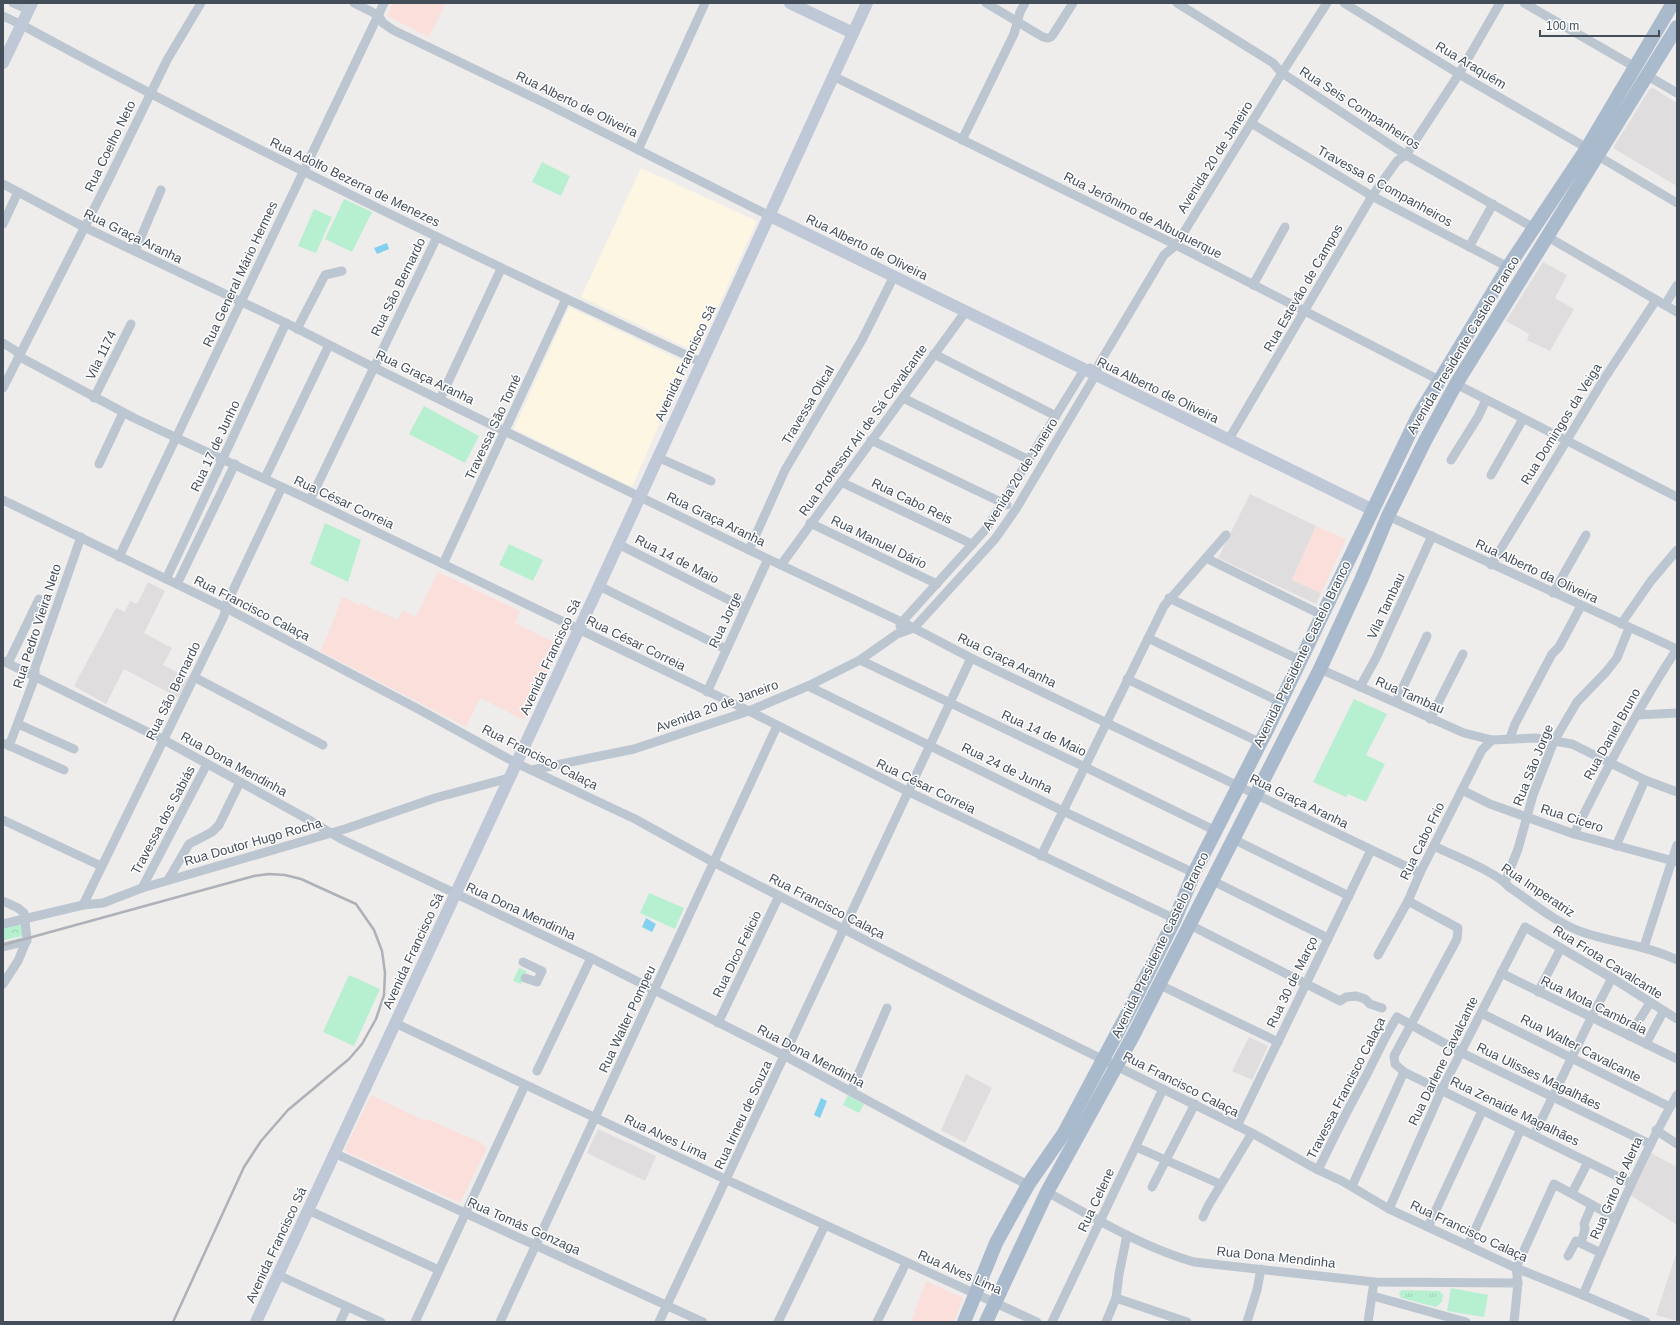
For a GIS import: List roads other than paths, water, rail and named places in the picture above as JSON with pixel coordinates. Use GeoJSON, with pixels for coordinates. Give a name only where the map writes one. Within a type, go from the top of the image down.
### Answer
{"type":"FeatureCollection","features":[{"type":"Feature","properties":{"kind":"main road"},"geometry":{"type":"LineString","coordinates":[[790,3],[853,33]]}},
{"type":"Feature","properties":{"kind":"main road","name":"Avenida Francisco Sá"},"geometry":{"type":"LineString","coordinates":[[256,1322],[599,586],[867,3]]}},
{"type":"Feature","properties":{"kind":"main road","name":"Avenida Presidente Castelo Branco"},"geometry":{"type":"LineString","coordinates":[[964,1322],[996,1243],[1028,1185],[1064,1133],[1104,1060],[1175,919],[1194,873],[1268,728],[1418,416],[1508,267],[1587,148],[1673,3]]}},
{"type":"Feature","properties":{"kind":"main road"},"geometry":{"type":"LineString","coordinates":[[3,63],[31,6]]}},
{"type":"Feature","properties":{"kind":"main road","name":"Avenida Presidente Castelo Branco"},"geometry":{"type":"LineString","coordinates":[[986,1322],[1047,1192],[1160,985],[1320,669],[1361,580],[1388,516],[1425,441],[1456,384],[1677,27]]}},
{"type":"Feature","properties":{"kind":"main road","name":"Rua Alberto de Oliveira"},"geometry":{"type":"LineString","coordinates":[[768,216],[1092,370],[1373,510]]}},
{"type":"Feature","properties":{"kind":"main road"},"geometry":{"type":"LineString","coordinates":[[1268,728],[1285,738]]}},
{"type":"Feature","properties":{"kind":"street"},"geometry":{"type":"LineString","coordinates":[[13,3],[31,6]]}},
{"type":"Feature","properties":{"kind":"street","name":"Rua Coelho Neto"},"geometry":{"type":"LineString","coordinates":[[3,388],[106,185],[167,60],[201,3]]}},
{"type":"Feature","properties":{"kind":"street","name":"Rua Alberto de Oliveira"},"geometry":{"type":"LineString","coordinates":[[354,3],[378,15],[383,23],[392,30],[547,104],[768,216]]}},
{"type":"Feature","properties":{"kind":"street","name":"Rua General Mário Hermes"},"geometry":{"type":"LineString","coordinates":[[119,557],[384,3]]}},
{"type":"Feature","properties":{"kind":"street"},"geometry":{"type":"LineString","coordinates":[[638,150],[706,3]]}},
{"type":"Feature","properties":{"kind":"street"},"geometry":{"type":"LineString","coordinates":[[986,3],[1043,37],[1050,38],[1073,3]]}},
{"type":"Feature","properties":{"kind":"street"},"geometry":{"type":"LineString","coordinates":[[962,140],[1014,34],[1020,12],[1025,3]]}},
{"type":"Feature","properties":{"kind":"street","name":"Rua Seis Companheiros"},"geometry":{"type":"LineString","coordinates":[[1177,3],[1273,63],[1282,73],[1406,155],[1534,228]]}},
{"type":"Feature","properties":{"kind":"street","name":"Avenida 20 de Janeiro"},"geometry":{"type":"LineString","coordinates":[[532,770],[634,749],[749,711],[808,686],[860,660],[897,634],[914,628],[995,539],[1016,509],[1092,370],[1164,255],[1176,245],[1327,3]]}},
{"type":"Feature","properties":{"kind":"street","name":"Rua Araquém"},"geometry":{"type":"LineString","coordinates":[[1344,3],[1459,74],[1587,148]]}},
{"type":"Feature","properties":{"kind":"street","name":"Rua Estevão de Campos"},"geometry":{"type":"LineString","coordinates":[[1229,439],[1372,196],[1396,161],[1406,155],[1459,74],[1500,3]]}},
{"type":"Feature","properties":{"kind":"street"},"geometry":{"type":"LineString","coordinates":[[1524,3],[1635,68]]}},
{"type":"Feature","properties":{"kind":"street","name":"Rua Adolfo Bezerra de Menezes"},"geometry":{"type":"LineString","coordinates":[[3,16],[150,94],[303,172],[501,269],[701,362]]}},
{"type":"Feature","properties":{"kind":"street","name":"Rua Jerônimo de Albuquerque"},"geometry":{"type":"LineString","coordinates":[[833,76],[1176,245],[1439,380]]}},
{"type":"Feature","properties":{"kind":"street"},"geometry":{"type":"LineString","coordinates":[[1648,76],[1677,93]]}},
{"type":"Feature","properties":{"kind":"street","name":"Travessa 6 Companheiros"},"geometry":{"type":"LineString","coordinates":[[1251,123],[1372,196],[1508,267]]}},
{"type":"Feature","properties":{"kind":"street"},"geometry":{"type":"LineString","coordinates":[[1598,156],[1677,203]]}},
{"type":"Feature","properties":{"kind":"street","name":"Rua Graça Aranha"},"geometry":{"type":"LineString","coordinates":[[3,184],[135,252],[286,323],[639,497],[902,622],[971,658],[1420,873]]}},
{"type":"Feature","properties":{"kind":"street"},"geometry":{"type":"LineString","coordinates":[[135,252],[161,190]]}},
{"type":"Feature","properties":{"kind":"street"},"geometry":{"type":"LineString","coordinates":[[3,224],[18,192]]}},
{"type":"Feature","properties":{"kind":"street"},"geometry":{"type":"LineString","coordinates":[[1469,247],[1493,204]]}},
{"type":"Feature","properties":{"kind":"street"},"geometry":{"type":"LineString","coordinates":[[1253,284],[1285,227]]}},
{"type":"Feature","properties":{"kind":"street","name":"Rua São Bernardo"},"geometry":{"type":"LineString","coordinates":[[310,500],[437,237]]}},
{"type":"Feature","properties":{"kind":"street"},"geometry":{"type":"LineString","coordinates":[[1548,237],[1677,312]]}},
{"type":"Feature","properties":{"kind":"street"},"geometry":{"type":"LineString","coordinates":[[440,399],[501,269]]}},
{"type":"Feature","properties":{"kind":"street"},"geometry":{"type":"LineString","coordinates":[[297,329],[325,275],[342,271]]}},
{"type":"Feature","properties":{"kind":"street","name":"Travessa Olical"},"geometry":{"type":"LineString","coordinates":[[750,550],[785,470],[862,340],[894,276]]}},
{"type":"Feature","properties":{"kind":"street"},"geometry":{"type":"LineString","coordinates":[[1665,305],[1677,285]]}},
{"type":"Feature","properties":{"kind":"street","name":"Travessa São Tomé"},"geometry":{"type":"LineString","coordinates":[[443,564],[566,299]]}},
{"type":"Feature","properties":{"kind":"street","name":"Rua Domingos da Veiga"},"geometry":{"type":"LineString","coordinates":[[1491,565],[1604,379],[1656,300]]}},
{"type":"Feature","properties":{"kind":"street","name":"Rua Professor Ari de Sá Cavalcante"},"geometry":{"type":"LineString","coordinates":[[781,565],[810,523],[966,311]]}},
{"type":"Feature","properties":{"kind":"street","name":"Rua 17 de Junho"},"geometry":{"type":"LineString","coordinates":[[166,579],[216,477],[222,458],[286,323]]}},
{"type":"Feature","properties":{"kind":"street","name":"Vila 1174"},"geometry":{"type":"LineString","coordinates":[[94,398],[131,324]]}},
{"type":"Feature","properties":{"kind":"street","name":"Rua César Correia"},"geometry":{"type":"LineString","coordinates":[[3,343],[16,351],[20,357],[123,413],[265,478],[749,711],[776,726],[1041,856],[1175,919]]}},
{"type":"Feature","properties":{"kind":"street"},"geometry":{"type":"LineString","coordinates":[[265,478],[329,345]]}},
{"type":"Feature","properties":{"kind":"street"},"geometry":{"type":"LineString","coordinates":[[934,354],[1056,416]]}},
{"type":"Feature","properties":{"kind":"street","name":"Avenida 20 de Janeiro"},"geometry":{"type":"LineString","coordinates":[[897,634],[902,622],[986,529],[1056,416],[1092,370]]}},
{"type":"Feature","properties":{"kind":"street"},"geometry":{"type":"LineString","coordinates":[[1456,384],[1677,498]]}},
{"type":"Feature","properties":{"kind":"street"},"geometry":{"type":"LineString","coordinates":[[903,398],[1029,460]]}},
{"type":"Feature","properties":{"kind":"street"},"geometry":{"type":"LineString","coordinates":[[1451,460],[1478,417],[1486,400]]}},
{"type":"Feature","properties":{"kind":"street"},"geometry":{"type":"LineString","coordinates":[[99,464],[123,413]]}},
{"type":"Feature","properties":{"kind":"street"},"geometry":{"type":"LineString","coordinates":[[1491,475],[1523,419]]}},
{"type":"Feature","properties":{"kind":"street"},"geometry":{"type":"LineString","coordinates":[[871,440],[1016,509]]}},
{"type":"Feature","properties":{"kind":"street"},"geometry":{"type":"LineString","coordinates":[[657,457],[711,481]]}},
{"type":"Feature","properties":{"kind":"street","name":"Rua 17 de Junho"},"geometry":{"type":"LineString","coordinates":[[176,584],[234,464]]}},
{"type":"Feature","properties":{"kind":"street","name":"Rua Cabo Reis"},"geometry":{"type":"LineString","coordinates":[[841,482],[972,544]]}},
{"type":"Feature","properties":{"kind":"street","name":"Rua São Bernardo"},"geometry":{"type":"LineString","coordinates":[[83,905],[224,616],[227,603],[282,487]]}},
{"type":"Feature","properties":{"kind":"street","name":"Rua Francisco Calaça"},"geometry":{"type":"LineString","coordinates":[[3,500],[226,608],[516,762],[634,819],[713,862],[974,996],[1252,1133],[1318,1170],[1352,1186],[1389,1209],[1516,1268],[1583,1295],[1635,1320],[1646,1322]]}},
{"type":"Feature","properties":{"kind":"street","name":"Rua Alberto da Oliveira"},"geometry":{"type":"LineString","coordinates":[[1388,516],[1580,606],[1677,649]]}},
{"type":"Feature","properties":{"kind":"street","name":"Rua Manuel Dário"},"geometry":{"type":"LineString","coordinates":[[810,523],[937,584]]}},
{"type":"Feature","properties":{"kind":"street"},"geometry":{"type":"LineString","coordinates":[[1041,856],[1164,606],[1169,598],[1226,535]]}},
{"type":"Feature","properties":{"kind":"street"},"geometry":{"type":"LineString","coordinates":[[1553,593],[1586,535]]}},
{"type":"Feature","properties":{"kind":"street","name":"Vila Tambau"},"geometry":{"type":"LineString","coordinates":[[1360,687],[1376,658],[1432,536]]}},
{"type":"Feature","properties":{"kind":"street","name":"Rua Pedro Vieira Neto"},"geometry":{"type":"LineString","coordinates":[[6,744],[18,724],[35,677],[35,668],[81,537]]}},
{"type":"Feature","properties":{"kind":"street","name":"Rua 14 de Maio"},"geometry":{"type":"LineString","coordinates":[[618,544],[745,608]]}},
{"type":"Feature","properties":{"kind":"street","name":"Rua São Jorge"},"geometry":{"type":"LineString","coordinates":[[1505,882],[1518,849],[1533,795],[1554,741],[1577,702],[1617,658],[1625,626],[1651,581],[1677,550]]}},
{"type":"Feature","properties":{"kind":"street"},"geometry":{"type":"LineString","coordinates":[[1206,558],[1322,615]]}},
{"type":"Feature","properties":{"kind":"street","name":"Rua Jorge"},"geometry":{"type":"LineString","coordinates":[[707,692],[768,559]]}},
{"type":"Feature","properties":{"kind":"street"},"geometry":{"type":"LineString","coordinates":[[599,586],[726,649]]}},
{"type":"Feature","properties":{"kind":"street"},"geometry":{"type":"LineString","coordinates":[[1169,598],[1300,660]]}},
{"type":"Feature","properties":{"kind":"street"},"geometry":{"type":"LineString","coordinates":[[5,662],[39,599]]}},
{"type":"Feature","properties":{"kind":"street"},"geometry":{"type":"LineString","coordinates":[[1510,738],[1515,724],[1549,661],[1559,647],[1580,606]]}},
{"type":"Feature","properties":{"kind":"street"},"geometry":{"type":"LineString","coordinates":[[1396,702],[1427,636]]}},
{"type":"Feature","properties":{"kind":"street"},"geometry":{"type":"LineString","coordinates":[[1148,638],[1280,702]]}},
{"type":"Feature","properties":{"kind":"street","name":"Rua Daniel Bruno"},"geometry":{"type":"LineString","coordinates":[[1574,834],[1609,763],[1677,649]]}},
{"type":"Feature","properties":{"kind":"street"},"geometry":{"type":"LineString","coordinates":[[1430,719],[1463,654]]}},
{"type":"Feature","properties":{"kind":"street","name":"Rua Irineu de Souza"},"geometry":{"type":"LineString","coordinates":[[659,1322],[971,658]]}},
{"type":"Feature","properties":{"kind":"street","name":"Rua 14 de Maio"},"geometry":{"type":"LineString","coordinates":[[860,660],[1085,766],[1216,831]]}},
{"type":"Feature","properties":{"kind":"street","name":"Rua Dona Mendinha"},"geometry":{"type":"LineString","coordinates":[[5,662],[164,740],[331,832],[341,839],[591,958],[653,991],[785,1056],[803,1069],[851,1091],[1028,1185]]}},
{"type":"Feature","properties":{"kind":"street","name":"Rua Tambau"},"geometry":{"type":"LineString","coordinates":[[1320,669],[1396,702],[1430,719],[1464,733],[1492,740]]}},
{"type":"Feature","properties":{"kind":"street"},"geometry":{"type":"LineString","coordinates":[[194,677],[323,745]]}},
{"type":"Feature","properties":{"kind":"street"},"geometry":{"type":"LineString","coordinates":[[1127,679],[1260,742]]}},
{"type":"Feature","properties":{"kind":"street","name":"Rua 24 de Junha"},"geometry":{"type":"LineString","coordinates":[[808,686],[1063,811],[1194,873]]}},
{"type":"Feature","properties":{"kind":"street"},"geometry":{"type":"LineString","coordinates":[[1637,715],[1677,713]]}},
{"type":"Feature","properties":{"kind":"street"},"geometry":{"type":"LineString","coordinates":[[18,724],[74,749]]}},
{"type":"Feature","properties":{"kind":"street","name":"Rua Walter Pompeu"},"geometry":{"type":"LineString","coordinates":[[500,1322],[776,726]]}},
{"type":"Feature","properties":{"kind":"street"},"geometry":{"type":"LineString","coordinates":[[1492,740],[1536,738],[1572,744],[1645,780],[1677,792]]}},
{"type":"Feature","properties":{"kind":"street","name":"Rua Cabo Frio"},"geometry":{"type":"LineString","coordinates":[[1378,955],[1408,901],[1420,873],[1482,750],[1492,740]]}},
{"type":"Feature","properties":{"kind":"street"},"geometry":{"type":"LineString","coordinates":[[6,744],[64,770]]}},
{"type":"Feature","properties":{"kind":"street","name":"Travessa dos Sabiás"},"geometry":{"type":"LineString","coordinates":[[142,888],[207,764]]}},
{"type":"Feature","properties":{"kind":"street","name":"Rua Doutor Hugo Rocha"},"geometry":{"type":"LineString","coordinates":[[3,924],[83,905],[104,903],[142,888],[331,832],[435,798],[509,778]]}},
{"type":"Feature","properties":{"kind":"street"},"geometry":{"type":"LineString","coordinates":[[1616,846],[1645,780]]}},
{"type":"Feature","properties":{"kind":"street"},"geometry":{"type":"LineString","coordinates":[[168,880],[189,844],[212,832],[219,824],[240,782]]}},
{"type":"Feature","properties":{"kind":"street","name":"Rua Cicero"},"geometry":{"type":"LineString","coordinates":[[1462,790],[1490,804],[1574,834],[1674,862]]}},
{"type":"Feature","properties":{"kind":"street"},"geometry":{"type":"LineString","coordinates":[[3,820],[101,866]]}},
{"type":"Feature","properties":{"kind":"street"},"geometry":{"type":"LineString","coordinates":[[1233,839],[1349,896]]}},
{"type":"Feature","properties":{"kind":"street"},"geometry":{"type":"LineString","coordinates":[[1644,947],[1674,862],[1677,845]]}},
{"type":"Feature","properties":{"kind":"street","name":"Rua Imperatriz"},"geometry":{"type":"LineString","coordinates":[[1434,846],[1490,873],[1505,882],[1509,887],[1562,924],[1585,933],[1644,947],[1677,960]]}},
{"type":"Feature","properties":{"kind":"street","name":"Rua 30 de Março"},"geometry":{"type":"LineString","coordinates":[[1237,1126],[1371,850]]}},
{"type":"Feature","properties":{"kind":"street"},"geometry":{"type":"LineString","coordinates":[[1213,881],[1328,938]]}},
{"type":"Feature","properties":{"kind":"street","name":"Rua Dico Felicio"},"geometry":{"type":"LineString","coordinates":[[718,1023],[779,896]]}},
{"type":"Feature","properties":{"kind":"street"},"geometry":{"type":"LineString","coordinates":[[3,901],[24,913],[26,944],[18,961],[3,984]]}},
{"type":"Feature","properties":{"kind":"street"},"geometry":{"type":"LineString","coordinates":[[1352,1186],[1404,1072],[1395,1064],[1394,1056],[1457,939],[1458,928],[1408,901]]}},
{"type":"Feature","properties":{"kind":"street"},"geometry":{"type":"LineString","coordinates":[[1190,925],[1340,1001],[1346,997],[1356,996],[1365,999],[1370,1004],[1382,1008]]}},
{"type":"Feature","properties":{"kind":"street","name":"Rua Frota Cavalcante"},"geometry":{"type":"LineString","coordinates":[[1525,927],[1612,978],[1663,1012],[1677,1019]]}},
{"type":"Feature","properties":{"kind":"street","name":"Rua Darlene Cavalcante"},"geometry":{"type":"LineString","coordinates":[[1389,1209],[1442,1090],[1462,1054],[1525,927]]}},
{"type":"Feature","properties":{"kind":"street"},"geometry":{"type":"LineString","coordinates":[[3,947],[26,944]]}},
{"type":"Feature","properties":{"kind":"street"},"geometry":{"type":"LineString","coordinates":[[1538,992],[1561,948]]}},
{"type":"Feature","properties":{"kind":"street"},"geometry":{"type":"LineString","coordinates":[[537,1071],[591,958]]}},
{"type":"Feature","properties":{"kind":"street"},"geometry":{"type":"LineString","coordinates":[[524,962],[542,970],[537,982],[525,978]]}},
{"type":"Feature","properties":{"kind":"street","name":"Rua Mota Cambraia"},"geometry":{"type":"LineString","coordinates":[[1501,973],[1677,1059]]}},
{"type":"Feature","properties":{"kind":"street"},"geometry":{"type":"LineString","coordinates":[[1534,1135],[1612,978]]}},
{"type":"Feature","properties":{"kind":"street"},"geometry":{"type":"LineString","coordinates":[[1160,985],[1278,1042]]}},
{"type":"Feature","properties":{"kind":"street"},"geometry":{"type":"LineString","coordinates":[[1629,1036],[1650,1003]]}},
{"type":"Feature","properties":{"kind":"street"},"geometry":{"type":"LineString","coordinates":[[851,1091],[887,1008]]}},
{"type":"Feature","properties":{"kind":"street"},"geometry":{"type":"LineString","coordinates":[[1646,1044],[1663,1012]]}},
{"type":"Feature","properties":{"kind":"street","name":"Rua Walter Cavalcante"},"geometry":{"type":"LineString","coordinates":[[1481,1013],[1670,1107]]}},
{"type":"Feature","properties":{"kind":"street","name":"Rua Ulisses Magalhães"},"geometry":{"type":"LineString","coordinates":[[1397,1018],[1462,1054],[1650,1144]]}},
{"type":"Feature","properties":{"kind":"street","name":"Travessa Francisco Calaça"},"geometry":{"type":"LineString","coordinates":[[1318,1170],[1385,1036],[1397,1018]]}},
{"type":"Feature","properties":{"kind":"street","name":"Rua Alves Lima"},"geometry":{"type":"LineString","coordinates":[[395,1023],[727,1180],[1037,1322]]}},
{"type":"Feature","properties":{"kind":"street","name":"Rua Zenaide Magalhães"},"geometry":{"type":"LineString","coordinates":[[1404,1072],[1631,1183]]}},
{"type":"Feature","properties":{"kind":"street"},"geometry":{"type":"LineString","coordinates":[[415,1322],[525,1085]]}},
{"type":"Feature","properties":{"kind":"street","name":"Rua Celene"},"geometry":{"type":"LineString","coordinates":[[1052,1322],[1163,1089]]}},
{"type":"Feature","properties":{"kind":"street","name":"Rua Grito de Alerta"},"geometry":{"type":"LineString","coordinates":[[1583,1295],[1631,1183],[1656,1130],[1677,1095]]}},
{"type":"Feature","properties":{"kind":"street"},"geometry":{"type":"LineString","coordinates":[[1152,1187],[1195,1104]]}},
{"type":"Feature","properties":{"kind":"street"},"geometry":{"type":"LineString","coordinates":[[1428,1228],[1482,1111]]}},
{"type":"Feature","properties":{"kind":"street"},"geometry":{"type":"LineString","coordinates":[[1468,1245],[1521,1129]]}},
{"type":"Feature","properties":{"kind":"street"},"geometry":{"type":"LineString","coordinates":[[1656,1130],[1677,1144]]}},
{"type":"Feature","properties":{"kind":"street"},"geometry":{"type":"LineString","coordinates":[[1203,1217],[1220,1184],[1252,1133]]}},
{"type":"Feature","properties":{"kind":"street"},"geometry":{"type":"LineString","coordinates":[[1136,1147],[1220,1184]]}},
{"type":"Feature","properties":{"kind":"street","name":"Rua Tomás Gonzaga"},"geometry":{"type":"LineString","coordinates":[[334,1153],[703,1322]]}},
{"type":"Feature","properties":{"kind":"street"},"geometry":{"type":"LineString","coordinates":[[1572,1193],[1588,1162]]}},
{"type":"Feature","properties":{"kind":"street"},"geometry":{"type":"LineString","coordinates":[[1514,1322],[1518,1283],[1516,1268],[1554,1184],[1616,1218]]}},
{"type":"Feature","properties":{"kind":"street","name":"Rua Dona Mendinha"},"geometry":{"type":"LineString","coordinates":[[1047,1192],[1127,1235],[1171,1255],[1194,1262],[1374,1282],[1518,1283]]}},
{"type":"Feature","properties":{"kind":"street"},"geometry":{"type":"LineString","coordinates":[[1580,1243],[1585,1229],[1584,1224],[1592,1205]]}},
{"type":"Feature","properties":{"kind":"street"},"geometry":{"type":"LineString","coordinates":[[308,1210],[439,1270]]}},
{"type":"Feature","properties":{"kind":"street"},"geometry":{"type":"LineString","coordinates":[[778,1322],[825,1225]]}},
{"type":"Feature","properties":{"kind":"street"},"geometry":{"type":"LineString","coordinates":[[1106,1322],[1116,1298],[1127,1235]]}},
{"type":"Feature","properties":{"kind":"street"},"geometry":{"type":"LineString","coordinates":[[1568,1256],[1576,1241],[1601,1253]]}},
{"type":"Feature","properties":{"kind":"street"},"geometry":{"type":"LineString","coordinates":[[877,1322],[906,1263]]}},
{"type":"Feature","properties":{"kind":"street"},"geometry":{"type":"LineString","coordinates":[[1247,1322],[1257,1290],[1261,1269]]}},
{"type":"Feature","properties":{"kind":"street"},"geometry":{"type":"LineString","coordinates":[[278,1275],[381,1322]]}},
{"type":"Feature","properties":{"kind":"street"},"geometry":{"type":"LineString","coordinates":[[1368,1322],[1374,1282]]}},
{"type":"Feature","properties":{"kind":"street"},"geometry":{"type":"LineString","coordinates":[[1373,1296],[1466,1322]]}},
{"type":"Feature","properties":{"kind":"street"},"geometry":{"type":"LineString","coordinates":[[1116,1298],[1187,1322]]}},
{"type":"Feature","properties":{"kind":"street"},"geometry":{"type":"LineString","coordinates":[[340,1322],[347,1307]]}},
{"type":"Feature","properties":{"kind":"water"},"geometry":{"type":"Polygon","coordinates":[[[387,243],[389,249],[377,254],[374,248],[387,243]]]}},
{"type":"Feature","properties":{"kind":"water"},"geometry":{"type":"Polygon","coordinates":[[[646,918],[656,924],[652,932],[642,927],[646,918]]]}},
{"type":"Feature","properties":{"kind":"water"},"geometry":{"type":"Polygon","coordinates":[[[821,1098],[827,1101],[820,1118],[814,1115],[821,1098]]]}},
{"type":"Feature","properties":{"kind":"railway"},"geometry":{"type":"LineString","coordinates":[[3,945],[254,876],[269,874],[285,875],[301,879],[356,904],[374,930],[382,951],[385,973],[384,995],[376,1019],[362,1044],[349,1059],[288,1110],[261,1141],[244,1167],[173,1322]]}}]}
